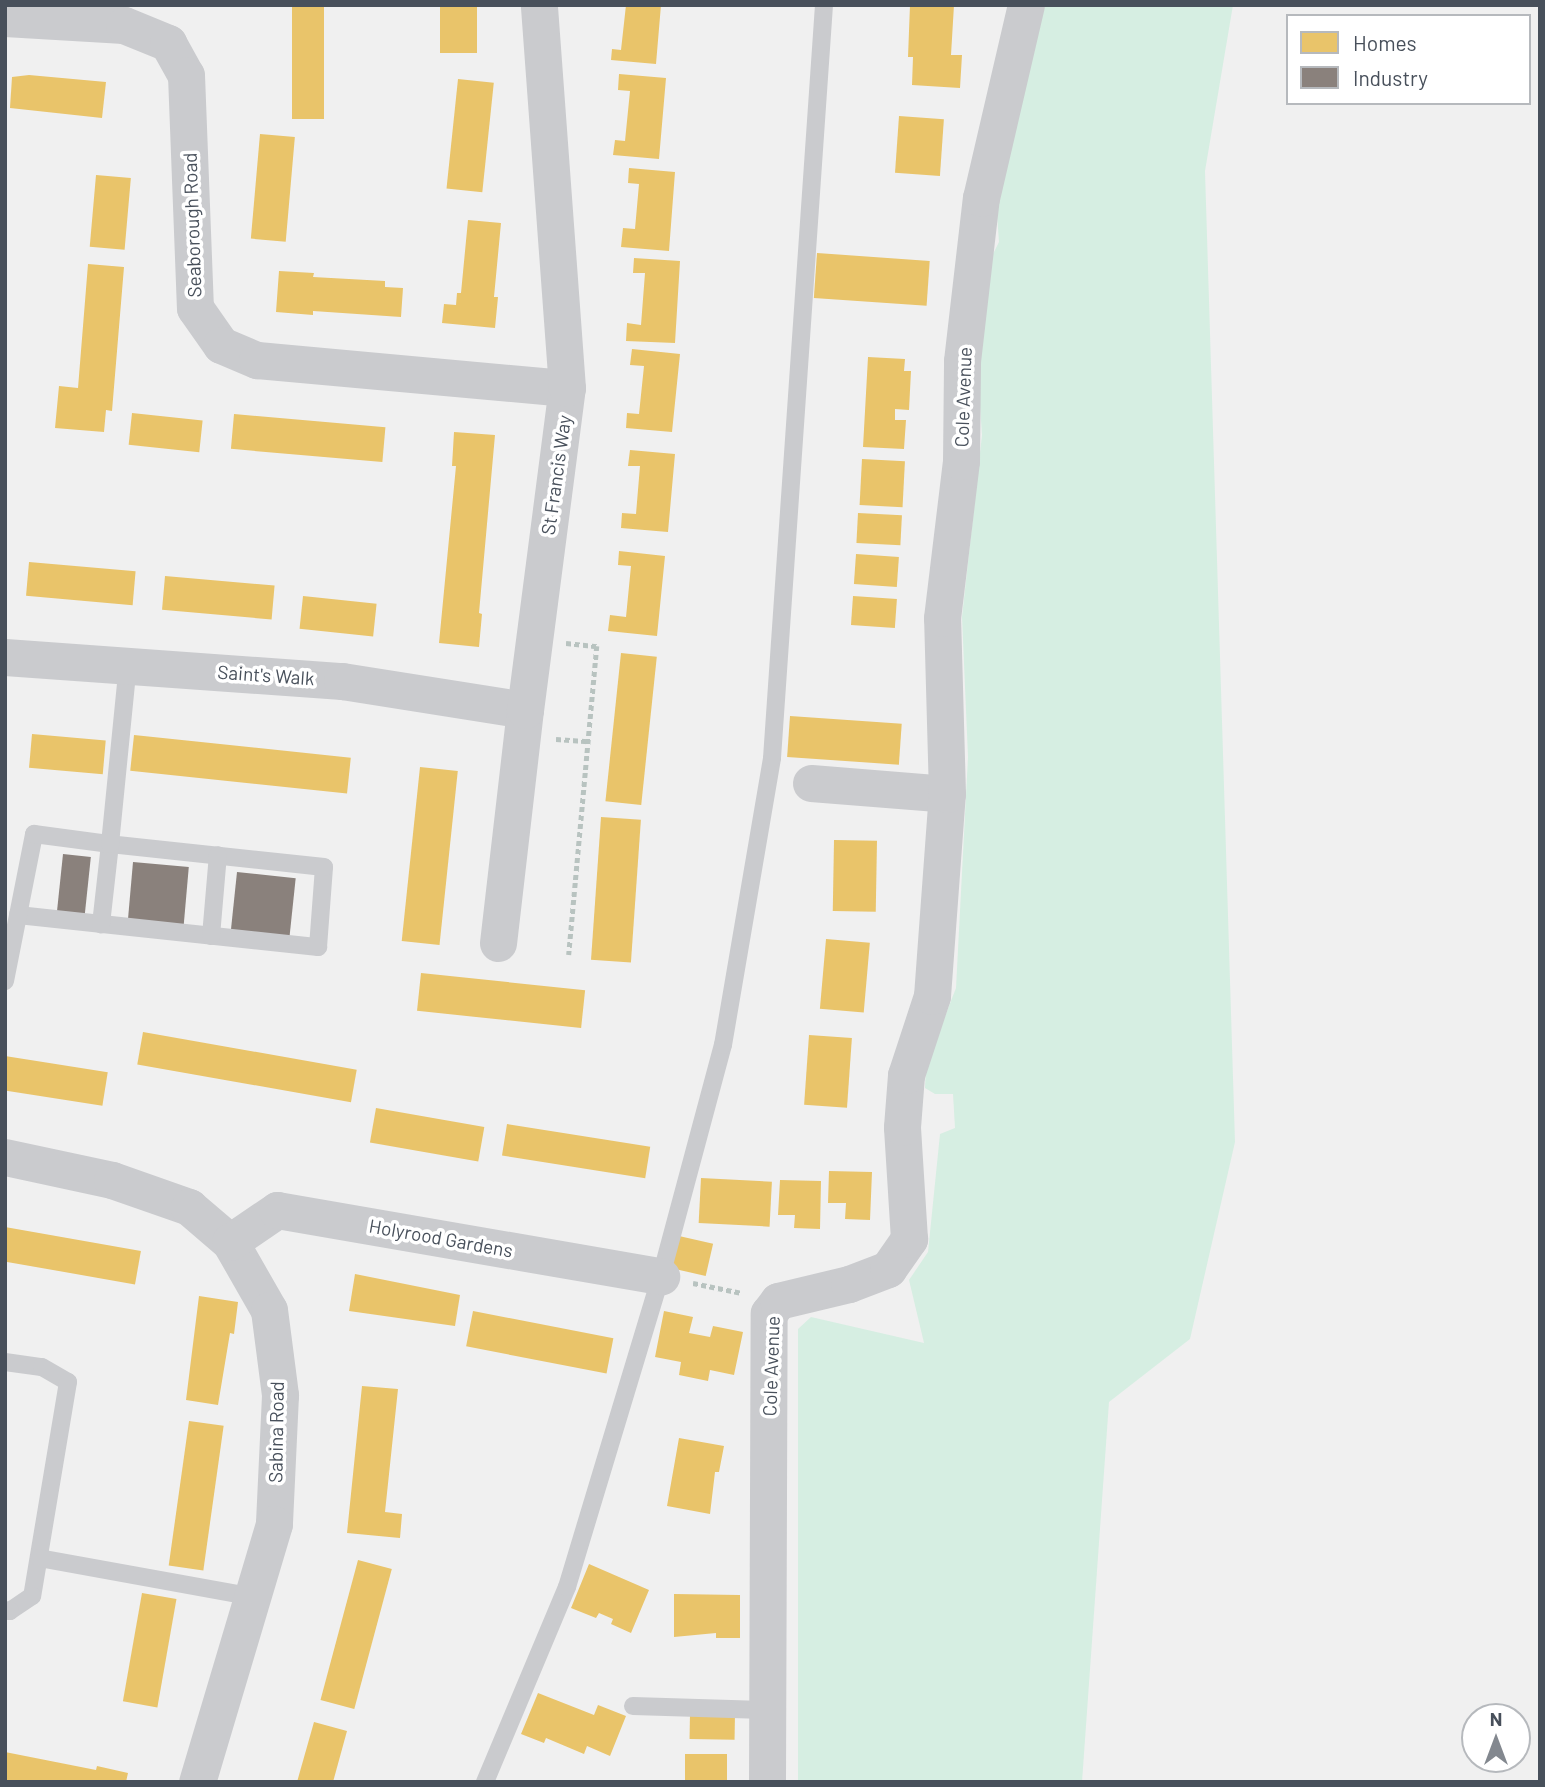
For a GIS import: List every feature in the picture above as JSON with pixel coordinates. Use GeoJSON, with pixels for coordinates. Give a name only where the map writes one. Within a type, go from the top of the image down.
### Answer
{"type":"FeatureCollection","features":[{"type":"Feature","properties":{"kind":"street","name":"St Francis Way"},"geometry":{"type":"LineString","coordinates":[[498,943],[567,388],[539,5]]}},
{"type":"Feature","properties":{"kind":"street","name":"Cole Avenue"},"geometry":{"type":"LineString","coordinates":[[767,1782],[769,1313],[778,1301],[849,1283],[888,1269],[909,1239],[902,1127],[906,1074],[932,996],[947,794],[942,618],[961,461],[962,361],[981,198],[1027,5]]}},
{"type":"Feature","properties":{"kind":"street","name":"Seaborough Road"},"geometry":{"type":"LineString","coordinates":[[5,18],[124,25],[168,43],[186,75],[195,307],[221,345],[257,360],[567,388]]}},
{"type":"Feature","properties":{"kind":"street","name":"Saint's Walk"},"geometry":{"type":"LineString","coordinates":[[5,657],[342,681],[525,710]]}},
{"type":"Feature","properties":{"kind":"street"},"geometry":{"type":"LineString","coordinates":[[811,783],[947,794]]}},
{"type":"Feature","properties":{"kind":"street","name":"Sabina Road"},"geometry":{"type":"LineString","coordinates":[[5,1157],[112,1180],[189,1207],[230,1242],[269,1310],[280,1395],[274,1524],[197,1782]]}},
{"type":"Feature","properties":{"kind":"street","name":"Holyrood Gardens"},"geometry":{"type":"LineString","coordinates":[[230,1242],[277,1210],[661,1276]]}},
{"type":"Feature","properties":{"kind":"lane"},"geometry":{"type":"LineString","coordinates":[[485,1782],[567,1587],[661,1276],[723,1045],[772,758],[824,5]]}},
{"type":"Feature","properties":{"kind":"lane"},"geometry":{"type":"LineString","coordinates":[[101,924],[128,666]]}},
{"type":"Feature","properties":{"kind":"lane"},"geometry":{"type":"LineString","coordinates":[[5,981],[18,915],[34,834],[324,867],[318,947],[18,915]]}},
{"type":"Feature","properties":{"kind":"lane"},"geometry":{"type":"LineString","coordinates":[[211,936],[219,855]]}},
{"type":"Feature","properties":{"kind":"lane"},"geometry":{"type":"LineString","coordinates":[[5,1362],[42,1367],[68,1382],[32,1596],[10,1611],[5,1610]]}},
{"type":"Feature","properties":{"kind":"lane"},"geometry":{"type":"LineString","coordinates":[[39,1558],[253,1597]]}},
{"type":"Feature","properties":{"kind":"lane"},"geometry":{"type":"LineString","coordinates":[[633,1706],[767,1710]]}},
{"type":"Feature","properties":{"kind":"path"},"geometry":{"type":"LineString","coordinates":[[562,642],[597,646],[569,955]]}},
{"type":"Feature","properties":{"kind":"path"},"geometry":{"type":"LineString","coordinates":[[555,739],[588,741]]}},
{"type":"Feature","properties":{"kind":"path"},"geometry":{"type":"LineString","coordinates":[[661,1276],[778,1301]]}},
{"type":"Feature","properties":{"kind":"green space"},"geometry":{"type":"Polygon","coordinates":[[[1045,5],[1233,5],[1205,171],[1235,1142],[1190,1339],[1109,1402],[1082,1782],[798,1782],[798,1329],[811,1317],[924,1343],[909,1280],[928,1252],[940,1134],[955,1128],[953,1094],[935,1094],[925,1088],[926,1065],[956,988],[968,757],[962,617],[982,435],[979,391],[985,270],[999,242],[997,214],[1015,123],[1045,5]]]}},
{"type":"Feature","properties":{"kind":"building: Homes"},"geometry":{"type":"Polygon","coordinates":[[[292,5],[324,5],[324,119],[292,119],[292,5]]]}},
{"type":"Feature","properties":{"kind":"building: Homes"},"geometry":{"type":"Polygon","coordinates":[[[440,5],[477,5],[477,53],[440,53],[440,5]]]}},
{"type":"Feature","properties":{"kind":"building: Homes"},"geometry":{"type":"Polygon","coordinates":[[[626,5],[661,5],[656,64],[611,60],[612,49],[621,50],[626,5]]]}},
{"type":"Feature","properties":{"kind":"building: Homes"},"geometry":{"type":"Polygon","coordinates":[[[910,5],[954,5],[951,55],[962,55],[960,88],[912,85],[913,57],[908,57],[910,5]]]}},
{"type":"Feature","properties":{"kind":"building: Homes"},"geometry":{"type":"Polygon","coordinates":[[[619,74],[666,78],[659,159],[613,155],[615,140],[625,141],[630,91],[618,90],[619,74]]]}},
{"type":"Feature","properties":{"kind":"building: Homes"},"geometry":{"type":"Polygon","coordinates":[[[29,75],[106,82],[102,118],[10,108],[12,77],[29,75]]]}},
{"type":"Feature","properties":{"kind":"building: Homes"},"geometry":{"type":"Polygon","coordinates":[[[458,79],[494,83],[482,192],[447,188],[458,79]]]}},
{"type":"Feature","properties":{"kind":"building: Homes"},"geometry":{"type":"Polygon","coordinates":[[[899,116],[944,119],[940,176],[895,173],[899,116]]]}},
{"type":"Feature","properties":{"kind":"building: Homes"},"geometry":{"type":"Polygon","coordinates":[[[260,134],[295,137],[286,242],[251,239],[260,134]]]}},
{"type":"Feature","properties":{"kind":"building: Homes"},"geometry":{"type":"Polygon","coordinates":[[[629,168],[675,172],[669,251],[621,247],[623,228],[635,229],[639,184],[628,183],[629,168]]]}},
{"type":"Feature","properties":{"kind":"building: Homes"},"geometry":{"type":"Polygon","coordinates":[[[96,175],[131,178],[125,250],[90,247],[96,175]]]}},
{"type":"Feature","properties":{"kind":"building: Homes"},"geometry":{"type":"Polygon","coordinates":[[[468,220],[501,223],[494,297],[498,297],[495,328],[442,323],[444,304],[456,305],[457,293],[461,293],[468,220]]]}},
{"type":"Feature","properties":{"kind":"building: Homes"},"geometry":{"type":"Polygon","coordinates":[[[817,253],[930,261],[927,306],[814,298],[817,253]]]}},
{"type":"Feature","properties":{"kind":"building: Homes"},"geometry":{"type":"Polygon","coordinates":[[[634,258],[680,261],[675,343],[626,341],[627,323],[641,325],[645,273],[633,273],[634,258]]]}},
{"type":"Feature","properties":{"kind":"building: Homes"},"geometry":{"type":"Polygon","coordinates":[[[88,264],[124,267],[112,411],[106,410],[104,432],[55,428],[59,386],[78,388],[88,264]]]}},
{"type":"Feature","properties":{"kind":"building: Homes"},"geometry":{"type":"Polygon","coordinates":[[[279,271],[314,273],[313,277],[385,281],[385,287],[403,288],[401,317],[313,311],[313,315],[276,312],[279,271]]]}},
{"type":"Feature","properties":{"kind":"building: Homes"},"geometry":{"type":"Polygon","coordinates":[[[632,349],[680,354],[672,432],[626,428],[627,413],[639,414],[644,366],[630,365],[632,349]]]}},
{"type":"Feature","properties":{"kind":"building: Homes"},"geometry":{"type":"Polygon","coordinates":[[[868,357],[905,359],[904,371],[911,371],[909,410],[895,409],[895,420],[906,420],[904,449],[863,447],[868,357]]]}},
{"type":"Feature","properties":{"kind":"building: Homes"},"geometry":{"type":"Polygon","coordinates":[[[132,413],[203,420],[199,452],[129,445],[132,413]]]}},
{"type":"Feature","properties":{"kind":"building: Homes"},"geometry":{"type":"Polygon","coordinates":[[[234,414],[385,427],[382,462],[231,449],[234,414]]]}},
{"type":"Feature","properties":{"kind":"building: Homes"},"geometry":{"type":"Polygon","coordinates":[[[454,432],[495,435],[479,613],[482,614],[479,647],[439,643],[456,466],[452,466],[454,432]]]}},
{"type":"Feature","properties":{"kind":"building: Homes"},"geometry":{"type":"Polygon","coordinates":[[[630,450],[675,454],[668,532],[621,528],[622,513],[636,514],[640,466],[628,466],[630,450]]]}},
{"type":"Feature","properties":{"kind":"building: Homes"},"geometry":{"type":"Polygon","coordinates":[[[862,459],[905,461],[903,507],[860,505],[862,459]]]}},
{"type":"Feature","properties":{"kind":"building: Homes"},"geometry":{"type":"Polygon","coordinates":[[[858,513],[902,515],[900,545],[856,543],[858,513]]]}},
{"type":"Feature","properties":{"kind":"building: Homes"},"geometry":{"type":"Polygon","coordinates":[[[619,551],[665,556],[657,636],[608,631],[610,615],[626,617],[631,566],[618,565],[619,551]]]}},
{"type":"Feature","properties":{"kind":"building: Homes"},"geometry":{"type":"Polygon","coordinates":[[[856,554],[899,557],[897,587],[854,584],[856,554]]]}},
{"type":"Feature","properties":{"kind":"building: Homes"},"geometry":{"type":"Polygon","coordinates":[[[29,562],[136,571],[133,605],[26,596],[29,562]]]}},
{"type":"Feature","properties":{"kind":"building: Homes"},"geometry":{"type":"Polygon","coordinates":[[[165,576],[275,586],[272,619],[162,610],[165,576]]]}},
{"type":"Feature","properties":{"kind":"building: Homes"},"geometry":{"type":"Polygon","coordinates":[[[303,596],[377,604],[373,637],[300,629],[303,596]]]}},
{"type":"Feature","properties":{"kind":"building: Homes"},"geometry":{"type":"Polygon","coordinates":[[[853,596],[897,599],[895,628],[851,625],[853,596]]]}},
{"type":"Feature","properties":{"kind":"building: Homes"},"geometry":{"type":"Polygon","coordinates":[[[621,653],[657,657],[641,805],[605,801],[621,653]]]}},
{"type":"Feature","properties":{"kind":"building: Homes"},"geometry":{"type":"Polygon","coordinates":[[[790,716],[902,724],[899,765],[787,757],[790,716]]]}},
{"type":"Feature","properties":{"kind":"building: Homes"},"geometry":{"type":"Polygon","coordinates":[[[32,734],[106,740],[103,774],[29,768],[32,734]]]}},
{"type":"Feature","properties":{"kind":"building: Homes"},"geometry":{"type":"Polygon","coordinates":[[[134,735],[351,758],[347,794],[130,771],[134,735]]]}},
{"type":"Feature","properties":{"kind":"building: Homes"},"geometry":{"type":"Polygon","coordinates":[[[420,767],[458,771],[439,945],[402,941],[420,767]]]}},
{"type":"Feature","properties":{"kind":"building: Homes"},"geometry":{"type":"Polygon","coordinates":[[[601,817],[641,820],[631,962],[591,960],[601,817]]]}},
{"type":"Feature","properties":{"kind":"building: Homes"},"geometry":{"type":"Polygon","coordinates":[[[834,840],[877,841],[876,912],[833,911],[834,840]]]}},
{"type":"Feature","properties":{"kind":"building: Homes"},"geometry":{"type":"Polygon","coordinates":[[[826,939],[870,943],[864,1013],[820,1009],[826,939]]]}},
{"type":"Feature","properties":{"kind":"building: Homes"},"geometry":{"type":"Polygon","coordinates":[[[421,973],[585,990],[581,1028],[417,1011],[421,973]]]}},
{"type":"Feature","properties":{"kind":"building: Homes"},"geometry":{"type":"Polygon","coordinates":[[[143,1032],[357,1070],[351,1102],[137,1064],[143,1032]]]}},
{"type":"Feature","properties":{"kind":"building: Homes"},"geometry":{"type":"Polygon","coordinates":[[[809,1035],[852,1038],[847,1108],[804,1105],[809,1035]]]}},
{"type":"Feature","properties":{"kind":"building: Homes"},"geometry":{"type":"Polygon","coordinates":[[[5,1056],[108,1072],[102,1106],[5,1090],[5,1056]]]}},
{"type":"Feature","properties":{"kind":"building: Homes"},"geometry":{"type":"Polygon","coordinates":[[[376,1108],[484,1127],[478,1162],[370,1142],[376,1108]]]}},
{"type":"Feature","properties":{"kind":"building: Homes"},"geometry":{"type":"Polygon","coordinates":[[[507,1124],[650,1147],[645,1178],[502,1156],[507,1124]]]}},
{"type":"Feature","properties":{"kind":"building: Homes"},"geometry":{"type":"Polygon","coordinates":[[[829,1171],[872,1172],[870,1220],[845,1219],[846,1203],[828,1203],[829,1171]]]}},
{"type":"Feature","properties":{"kind":"building: Homes"},"geometry":{"type":"Polygon","coordinates":[[[701,1178],[772,1182],[770,1227],[699,1223],[701,1178]]]}},
{"type":"Feature","properties":{"kind":"building: Homes"},"geometry":{"type":"Polygon","coordinates":[[[780,1180],[821,1181],[820,1229],[794,1228],[795,1215],[778,1215],[780,1180]]]}},
{"type":"Feature","properties":{"kind":"building: Homes"},"geometry":{"type":"Polygon","coordinates":[[[5,1227],[141,1251],[135,1284],[5,1262],[5,1227]]]}},
{"type":"Feature","properties":{"kind":"building: Homes"},"geometry":{"type":"Polygon","coordinates":[[[679,1236],[713,1244],[706,1276],[672,1268],[679,1236]]]}},
{"type":"Feature","properties":{"kind":"building: Homes"},"geometry":{"type":"Polygon","coordinates":[[[355,1274],[460,1295],[455,1326],[349,1311],[355,1274]]]}},
{"type":"Feature","properties":{"kind":"building: Homes"},"geometry":{"type":"Polygon","coordinates":[[[199,1296],[238,1302],[234,1334],[230,1333],[218,1405],[186,1400],[199,1296]]]}},
{"type":"Feature","properties":{"kind":"building: Homes"},"geometry":{"type":"Polygon","coordinates":[[[473,1311],[613,1338],[607,1374],[466,1346],[473,1311]]]}},
{"type":"Feature","properties":{"kind":"building: Homes"},"geometry":{"type":"Polygon","coordinates":[[[664,1311],[693,1317],[689,1333],[710,1337],[713,1326],[743,1332],[734,1375],[710,1370],[708,1381],[679,1375],[681,1362],[655,1357],[664,1311]]]}},
{"type":"Feature","properties":{"kind":"building: Homes"},"geometry":{"type":"Polygon","coordinates":[[[362,1386],[398,1389],[385,1512],[402,1514],[400,1538],[347,1533],[362,1386]]]}},
{"type":"Feature","properties":{"kind":"building: Homes"},"geometry":{"type":"Polygon","coordinates":[[[189,1421],[224,1426],[203,1570],[169,1566],[189,1421]]]}},
{"type":"Feature","properties":{"kind":"building: Homes"},"geometry":{"type":"Polygon","coordinates":[[[679,1438],[724,1446],[719,1472],[715,1472],[710,1514],[667,1506],[679,1438]]]}},
{"type":"Feature","properties":{"kind":"building: Homes"},"geometry":{"type":"Polygon","coordinates":[[[358,1560],[392,1569],[354,1709],[320,1700],[358,1560]]]}},
{"type":"Feature","properties":{"kind":"building: Homes"},"geometry":{"type":"Polygon","coordinates":[[[589,1564],[649,1590],[631,1633],[611,1624],[613,1619],[599,1613],[596,1618],[571,1608],[589,1564]]]}},
{"type":"Feature","properties":{"kind":"building: Homes"},"geometry":{"type":"Polygon","coordinates":[[[142,1593],[176,1599],[157,1707],[123,1701],[142,1593]]]}},
{"type":"Feature","properties":{"kind":"building: Homes"},"geometry":{"type":"Polygon","coordinates":[[[674,1594],[740,1595],[740,1638],[716,1638],[716,1633],[674,1637],[674,1594]]]}},
{"type":"Feature","properties":{"kind":"building: Homes"},"geometry":{"type":"Polygon","coordinates":[[[538,1693],[594,1715],[598,1705],[626,1716],[610,1756],[587,1746],[584,1754],[546,1738],[544,1743],[521,1734],[538,1693]]]}},
{"type":"Feature","properties":{"kind":"building: Homes"},"geometry":{"type":"Polygon","coordinates":[[[690,1713],[735,1714],[735,1740],[690,1739],[690,1713]]]}},
{"type":"Feature","properties":{"kind":"building: Homes"},"geometry":{"type":"Polygon","coordinates":[[[314,1722],[347,1731],[333,1782],[297,1782],[314,1722]]]}},
{"type":"Feature","properties":{"kind":"building: Homes"},"geometry":{"type":"Polygon","coordinates":[[[5,1752],[96,1770],[97,1766],[128,1773],[126,1782],[5,1782],[5,1752]]]}},
{"type":"Feature","properties":{"kind":"building: Homes"},"geometry":{"type":"Polygon","coordinates":[[[685,1754],[727,1754],[727,1780],[685,1780],[685,1754]]]}},
{"type":"Feature","properties":{"kind":"building: Industry"},"geometry":{"type":"Polygon","coordinates":[[[63,854],[91,857],[85,916],[57,913],[63,854]]]}},
{"type":"Feature","properties":{"kind":"building: Industry"},"geometry":{"type":"Polygon","coordinates":[[[133,862],[189,867],[184,926],[128,921],[133,862]]]}},
{"type":"Feature","properties":{"kind":"building: Industry"},"geometry":{"type":"Polygon","coordinates":[[[237,872],[296,878],[290,937],[231,931],[237,872]]]}}]}
